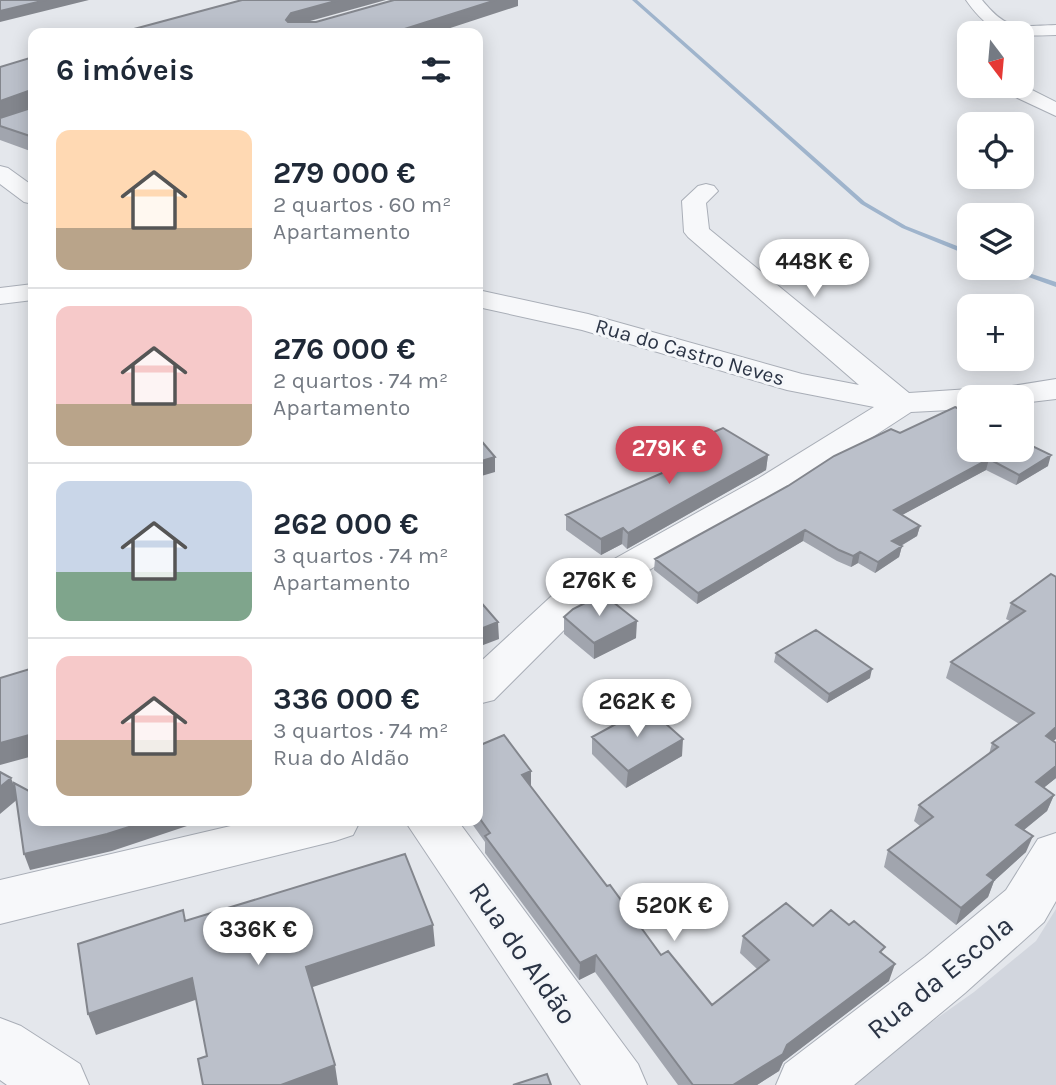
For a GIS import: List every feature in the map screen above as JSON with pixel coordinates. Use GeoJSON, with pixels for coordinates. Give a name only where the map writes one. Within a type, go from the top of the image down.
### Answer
{"type":"FeatureCollection","features":[{"type":"Feature","properties":{"kind":"street"},"geometry":{"type":"LineString","coordinates":[[974,0],[975,5],[992,21]]}},
{"type":"Feature","properties":{"kind":"street"},"geometry":{"type":"LineString","coordinates":[[1034,35],[1056,30]]}},
{"type":"Feature","properties":{"kind":"street"},"geometry":{"type":"LineString","coordinates":[[1034,83],[1045,82]]}},
{"type":"Feature","properties":{"kind":"street"},"geometry":{"type":"LineString","coordinates":[[1032,98],[1056,110]]}},
{"type":"Feature","properties":{"kind":"street"},"geometry":{"type":"LineString","coordinates":[[0,173],[28,193]]}},
{"type":"Feature","properties":{"kind":"street"},"geometry":{"type":"LineString","coordinates":[[706,191],[694,201],[697,232],[760,282],[861,372],[903,403]]}},
{"type":"Feature","properties":{"kind":"street"},"geometry":{"type":"LineString","coordinates":[[0,296],[28,293]]}},
{"type":"Feature","properties":{"kind":"street","name":"Rua do Castro Neves"},"geometry":{"type":"LineString","coordinates":[[483,300],[588,323],[798,383],[903,403]]}},
{"type":"Feature","properties":{"kind":"street"},"geometry":{"type":"LineString","coordinates":[[1034,392],[1056,389]]}},
{"type":"Feature","properties":{"kind":"street"},"geometry":{"type":"LineString","coordinates":[[483,684],[571,600],[660,547],[772,486],[903,403],[957,400]]}},
{"type":"Feature","properties":{"kind":"street"},"geometry":{"type":"LineString","coordinates":[[0,902],[314,826]]}},
{"type":"Feature","properties":{"kind":"street","name":"Rua do Aldão"},"geometry":{"type":"LineString","coordinates":[[434,826],[616,1085]]}},
{"type":"Feature","properties":{"kind":"street","name":"Rua da Escola"},"geometry":{"type":"LineString","coordinates":[[807,1085],[945,975],[1025,906],[1056,854]]}},
{"type":"Feature","properties":{"kind":"street"},"geometry":{"type":"LineString","coordinates":[[0,1045],[58,1085]]}},
{"type":"Feature","properties":{"kind":"shaded area"},"geometry":{"type":"Polygon","coordinates":[[[1056,909],[1056,1085],[847,1085],[974,992],[1036,941],[1056,909]]]}},
{"type":"Feature","properties":{"kind":"building"},"geometry":{"type":"Polygon","coordinates":[[[0,0],[46,0],[0,11],[0,0]]]}},
{"type":"Feature","properties":{"kind":"building"},"geometry":{"type":"Polygon","coordinates":[[[242,0],[339,0],[291,13],[286,20],[316,22],[394,0],[496,0],[408,28],[138,28],[242,0]]]}},
{"type":"Feature","properties":{"kind":"building"},"geometry":{"type":"Polygon","coordinates":[[[28,59],[28,91],[0,101],[0,67],[28,59]]]}},
{"type":"Feature","properties":{"kind":"building"},"geometry":{"type":"Polygon","coordinates":[[[28,109],[28,135],[0,126],[0,118],[28,109]]]}},
{"type":"Feature","properties":{"kind":"building"},"geometry":{"type":"Polygon","coordinates":[[[955,407],[957,462],[983,462],[894,510],[920,526],[892,541],[902,546],[878,562],[860,552],[853,556],[839,550],[805,530],[698,593],[655,559],[788,486],[834,456],[891,429],[900,433],[955,407]]]}},
{"type":"Feature","properties":{"kind":"building"},"geometry":{"type":"Polygon","coordinates":[[[723,428],[768,455],[628,533],[623,528],[601,539],[566,515],[708,453],[690,442],[723,428]]]}},
{"type":"Feature","properties":{"kind":"building"},"geometry":{"type":"Polygon","coordinates":[[[483,443],[495,457],[483,461],[483,443]]]}},
{"type":"Feature","properties":{"kind":"building"},"geometry":{"type":"Polygon","coordinates":[[[1034,447],[1051,455],[1019,475],[995,462],[1034,462],[1034,447]]]}},
{"type":"Feature","properties":{"kind":"building"},"geometry":{"type":"Polygon","coordinates":[[[1051,574],[1056,577],[1056,727],[1046,736],[1056,743],[1056,766],[1036,782],[1054,795],[1016,825],[1033,836],[987,875],[994,880],[961,908],[888,850],[933,817],[919,805],[998,747],[992,743],[1034,713],[951,662],[1025,611],[1011,603],[1051,574]]]}},
{"type":"Feature","properties":{"kind":"building"},"geometry":{"type":"Polygon","coordinates":[[[603,594],[637,621],[594,643],[564,617],[573,609],[603,594]]]}},
{"type":"Feature","properties":{"kind":"building"},"geometry":{"type":"Polygon","coordinates":[[[483,605],[498,622],[483,628],[483,605]]]}},
{"type":"Feature","properties":{"kind":"building"},"geometry":{"type":"Polygon","coordinates":[[[816,630],[872,669],[829,694],[776,653],[816,630]]]}},
{"type":"Feature","properties":{"kind":"building"},"geometry":{"type":"Polygon","coordinates":[[[28,670],[28,735],[0,743],[0,678],[28,670]]]}},
{"type":"Feature","properties":{"kind":"building"},"geometry":{"type":"Polygon","coordinates":[[[647,707],[683,739],[628,771],[592,737],[647,707]]]}},
{"type":"Feature","properties":{"kind":"building"},"geometry":{"type":"Polygon","coordinates":[[[504,735],[531,771],[522,775],[607,886],[610,885],[661,955],[668,951],[712,1005],[769,960],[743,936],[786,903],[813,926],[831,910],[849,925],[854,921],[885,947],[880,952],[895,964],[787,1045],[783,1054],[733,1085],[693,1085],[596,955],[580,963],[485,836],[490,833],[483,823],[483,744],[504,735]]]}},
{"type":"Feature","properties":{"kind":"building"},"geometry":{"type":"Polygon","coordinates":[[[0,772],[11,778],[0,787],[0,772]]]}},
{"type":"Feature","properties":{"kind":"building"},"geometry":{"type":"Polygon","coordinates":[[[14,783],[28,790],[28,826],[132,826],[107,834],[24,854],[14,783]]]}},
{"type":"Feature","properties":{"kind":"building"},"geometry":{"type":"Polygon","coordinates":[[[405,854],[433,925],[306,967],[335,1065],[281,1085],[203,1085],[198,1059],[207,1056],[192,978],[88,1014],[78,944],[183,910],[185,921],[405,854]]]}},
{"type":"Feature","properties":{"kind":"building"},"geometry":{"type":"Polygon","coordinates":[[[547,1074],[551,1085],[513,1085],[547,1074]]]}},
{"type":"Feature","properties":{"kind":"waterway"},"geometry":{"type":"LineString","coordinates":[[634,0],[863,203],[904,227],[957,249]]}},
{"type":"Feature","properties":{"kind":"waterway"},"geometry":{"type":"LineString","coordinates":[[1034,277],[1056,285]]}}]}
